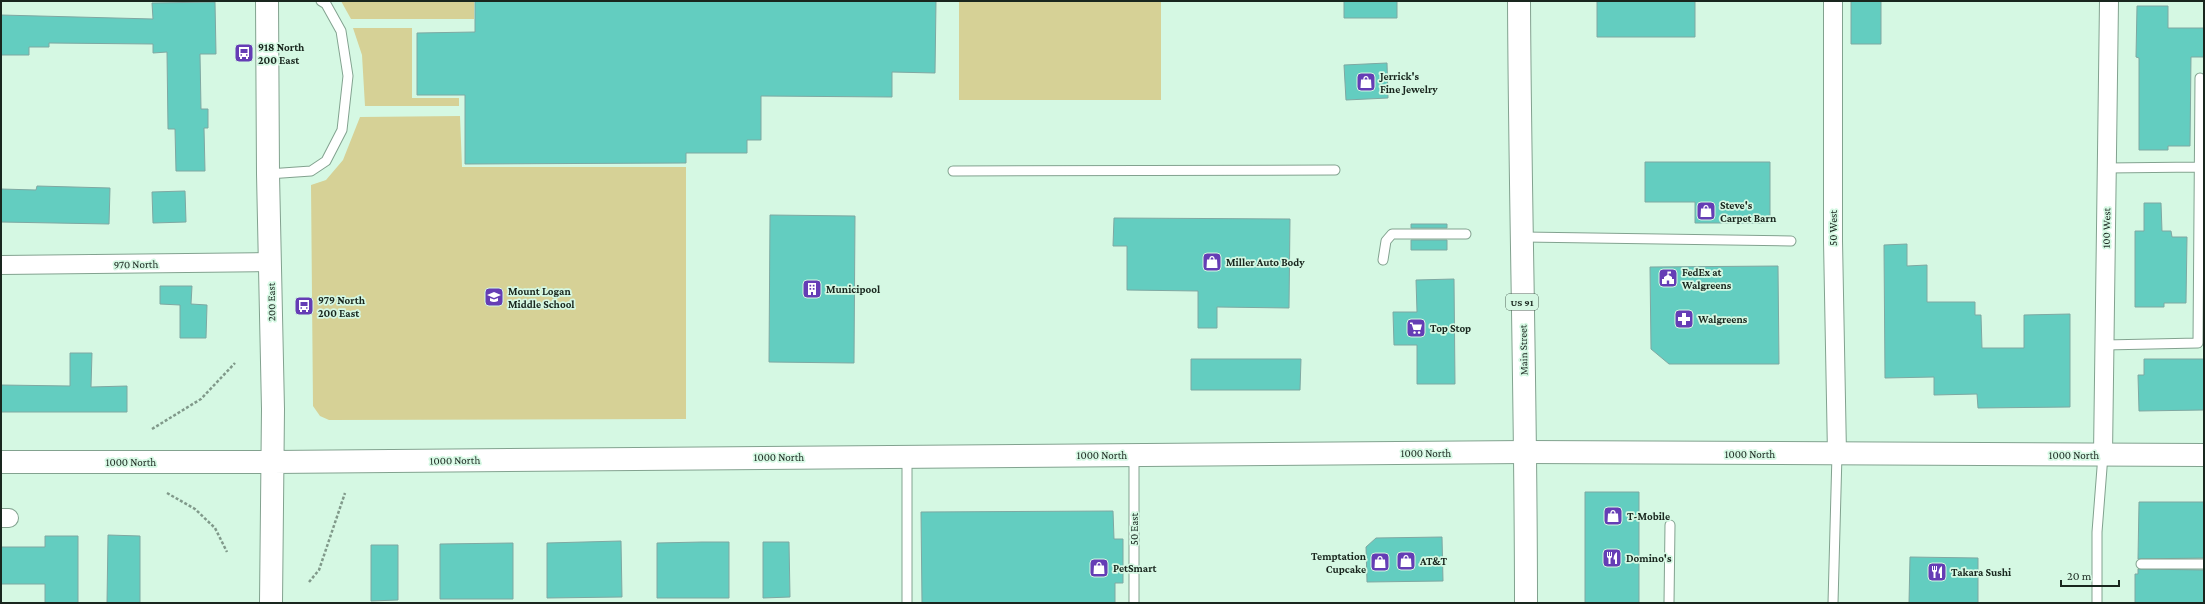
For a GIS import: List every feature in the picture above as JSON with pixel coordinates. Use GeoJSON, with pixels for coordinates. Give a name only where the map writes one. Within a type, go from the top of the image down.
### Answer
{"type":"FeatureCollection","features":[{"type":"Feature","properties":{"kind":"street","name":"200 East"},"geometry":{"type":"LineString","coordinates":[[267,1],[268,174],[273,462],[271,603]]}},
{"type":"Feature","properties":{"kind":"street","name":"Main Street"},"geometry":{"type":"LineString","coordinates":[[1520,1],[1520,237],[1526,452],[1526,603]]}},
{"type":"Feature","properties":{"kind":"street","name":"50 West"},"geometry":{"type":"LineString","coordinates":[[1834,1],[1833,241],[1836,454]]}},
{"type":"Feature","properties":{"kind":"street","name":"100 West"},"geometry":{"type":"LineString","coordinates":[[2103,455],[2109,1]]}},
{"type":"Feature","properties":{"kind":"street","name":"970 North"},"geometry":{"type":"LineString","coordinates":[[1,265],[270,262]]}},
{"type":"Feature","properties":{"kind":"street","name":"1000 North"},"geometry":{"type":"LineString","coordinates":[[1,462],[273,462],[1526,452],[2204,455]]}},
{"type":"Feature","properties":{"kind":"lane"},"geometry":{"type":"LineString","coordinates":[[268,174],[311,171],[326,161],[342,130],[348,76],[341,32],[326,4],[321,1]]}},
{"type":"Feature","properties":{"kind":"lane"},"geometry":{"type":"LineString","coordinates":[[2104,345],[2198,343],[2200,78]]}},
{"type":"Feature","properties":{"kind":"lane"},"geometry":{"type":"LineString","coordinates":[[2107,168],[2200,167]]}},
{"type":"Feature","properties":{"kind":"lane"},"geometry":{"type":"LineString","coordinates":[[953,171],[1335,170]]}},
{"type":"Feature","properties":{"kind":"lane"},"geometry":{"type":"LineString","coordinates":[[1383,260],[1386,241],[1392,234],[1466,234]]}},
{"type":"Feature","properties":{"kind":"lane"},"geometry":{"type":"LineString","coordinates":[[1520,237],[1791,241]]}},
{"type":"Feature","properties":{"kind":"lane"},"geometry":{"type":"LineString","coordinates":[[1834,603],[1836,454]]}},
{"type":"Feature","properties":{"kind":"lane","name":"50 East"},"geometry":{"type":"LineString","coordinates":[[1134,455],[1134,603]]}},
{"type":"Feature","properties":{"kind":"lane"},"geometry":{"type":"LineString","coordinates":[[2097,603],[2097,532],[2103,455]]}},
{"type":"Feature","properties":{"kind":"lane"},"geometry":{"type":"LineString","coordinates":[[907,456],[907,603]]}},
{"type":"Feature","properties":{"kind":"lane"},"geometry":{"type":"LineString","coordinates":[[1669,603],[1670,525]]}},
{"type":"Feature","properties":{"kind":"lane"},"geometry":{"type":"LineString","coordinates":[[2141,564],[2204,564]]}},
{"type":"Feature","properties":{"kind":"path"},"geometry":{"type":"LineString","coordinates":[[152,429],[200,399],[235,363]]}},
{"type":"Feature","properties":{"kind":"path"},"geometry":{"type":"LineString","coordinates":[[309,582],[319,570],[346,492]]}},
{"type":"Feature","properties":{"kind":"path"},"geometry":{"type":"LineString","coordinates":[[167,493],[195,509],[215,528],[227,552]]}},
{"type":"Feature","properties":{"kind":"shaded area"},"geometry":{"type":"Polygon","coordinates":[[[341,1],[474,1],[474,19],[351,19],[341,1]]]}},
{"type":"Feature","properties":{"kind":"shaded area"},"geometry":{"type":"Polygon","coordinates":[[[959,1],[1161,1],[1161,100],[959,100],[959,1]]]}},
{"type":"Feature","properties":{"kind":"shaded area"},"geometry":{"type":"Polygon","coordinates":[[[353,28],[412,28],[412,98],[459,98],[459,106],[365,106],[362,55],[353,28]]]}},
{"type":"Feature","properties":{"kind":"shaded area"},"geometry":{"type":"Polygon","coordinates":[[[460,116],[462,167],[686,167],[686,419],[329,420],[320,416],[313,406],[311,185],[326,180],[343,160],[360,117],[460,116]]]}},
{"type":"Feature","properties":{"kind":"building"},"geometry":{"type":"Polygon","coordinates":[[[475,1],[936,1],[935,73],[892,72],[892,97],[761,96],[761,140],[747,140],[747,153],[686,153],[686,163],[465,164],[465,95],[417,95],[417,33],[475,32],[475,1]]]}},
{"type":"Feature","properties":{"kind":"building"},"geometry":{"type":"Polygon","coordinates":[[[1344,1],[1397,1],[1397,18],[1344,18],[1344,1]]]}},
{"type":"Feature","properties":{"kind":"building"},"geometry":{"type":"Polygon","coordinates":[[[1597,1],[1695,1],[1695,37],[1597,37],[1597,1]]]}},
{"type":"Feature","properties":{"kind":"building"},"geometry":{"type":"Polygon","coordinates":[[[1851,1],[1881,1],[1881,44],[1851,44],[1851,1]]]}},
{"type":"Feature","properties":{"kind":"building"},"geometry":{"type":"Polygon","coordinates":[[[215,2],[216,54],[200,54],[201,109],[208,109],[208,128],[204,128],[205,171],[176,171],[175,129],[168,129],[167,52],[153,53],[153,44],[49,43],[49,47],[29,47],[29,55],[1,55],[1,15],[153,19],[152,3],[215,2]]]}},
{"type":"Feature","properties":{"kind":"building"},"geometry":{"type":"Polygon","coordinates":[[[2137,6],[2168,6],[2168,28],[2204,28],[2204,57],[2191,57],[2190,146],[2168,146],[2168,150],[2139,150],[2139,58],[2136,57],[2137,6]]]}},
{"type":"Feature","properties":{"kind":"building","name":"Jerrick's Fine Jewelry"},"geometry":{"type":"Polygon","coordinates":[[[1387,63],[1388,98],[1346,100],[1344,65],[1387,63]]]}},
{"type":"Feature","properties":{"kind":"building"},"geometry":{"type":"Polygon","coordinates":[[[1645,162],[1770,162],[1770,223],[1695,223],[1695,202],[1645,202],[1645,162]]]}},
{"type":"Feature","properties":{"kind":"building"},"geometry":{"type":"Polygon","coordinates":[[[37,186],[110,188],[109,224],[1,222],[1,189],[36,190],[37,186]]]}},
{"type":"Feature","properties":{"kind":"building"},"geometry":{"type":"Polygon","coordinates":[[[185,191],[186,222],[153,223],[152,192],[185,191]]]}},
{"type":"Feature","properties":{"kind":"building"},"geometry":{"type":"Polygon","coordinates":[[[2144,203],[2161,203],[2162,231],[2171,231],[2172,237],[2187,237],[2186,303],[2164,303],[2164,307],[2135,307],[2135,231],[2144,231],[2144,203]]]}},
{"type":"Feature","properties":{"kind":"building","name":"Municipool"},"geometry":{"type":"Polygon","coordinates":[[[770,215],[855,216],[854,363],[769,362],[770,215]]]}},
{"type":"Feature","properties":{"kind":"building"},"geometry":{"type":"Polygon","coordinates":[[[1114,218],[1290,219],[1289,308],[1217,307],[1217,328],[1198,328],[1198,291],[1127,290],[1127,246],[1113,246],[1114,218]]]}},
{"type":"Feature","properties":{"kind":"building"},"geometry":{"type":"Polygon","coordinates":[[[1411,224],[1447,224],[1447,228],[1411,228],[1411,224]]]}},
{"type":"Feature","properties":{"kind":"building"},"geometry":{"type":"Polygon","coordinates":[[[1411,240],[1447,240],[1447,250],[1411,250],[1411,240]]]}},
{"type":"Feature","properties":{"kind":"building"},"geometry":{"type":"Polygon","coordinates":[[[1907,244],[1907,266],[1927,265],[1927,302],[1975,302],[1975,315],[1981,315],[1982,348],[2024,348],[2024,315],[2070,314],[2070,407],[1978,408],[1977,394],[1934,395],[1934,377],[1885,378],[1884,245],[1907,244]]]}},
{"type":"Feature","properties":{"kind":"building"},"geometry":{"type":"Polygon","coordinates":[[[1778,266],[1779,364],[1669,364],[1651,349],[1650,267],[1778,266]]]}},
{"type":"Feature","properties":{"kind":"building"},"geometry":{"type":"Polygon","coordinates":[[[1454,279],[1455,384],[1417,384],[1417,345],[1394,345],[1393,312],[1417,312],[1416,280],[1454,279]]]}},
{"type":"Feature","properties":{"kind":"building"},"geometry":{"type":"Polygon","coordinates":[[[160,286],[192,286],[191,304],[207,305],[206,338],[180,338],[180,305],[160,304],[160,286]]]}},
{"type":"Feature","properties":{"kind":"building"},"geometry":{"type":"Polygon","coordinates":[[[70,353],[92,353],[91,387],[127,386],[127,412],[1,412],[1,385],[70,386],[70,353]]]}},
{"type":"Feature","properties":{"kind":"building"},"geometry":{"type":"Polygon","coordinates":[[[1191,359],[1301,359],[1300,390],[1191,390],[1191,359]]]}},
{"type":"Feature","properties":{"kind":"building"},"geometry":{"type":"Polygon","coordinates":[[[2144,359],[2204,359],[2204,410],[2139,411],[2138,375],[2144,375],[2144,359]]]}},
{"type":"Feature","properties":{"kind":"building"},"geometry":{"type":"Polygon","coordinates":[[[1585,492],[1639,492],[1639,603],[1585,603],[1585,492]]]}},
{"type":"Feature","properties":{"kind":"building"},"geometry":{"type":"Polygon","coordinates":[[[2139,502],[2204,502],[2204,558],[2138,559],[2139,502]]]}},
{"type":"Feature","properties":{"kind":"building"},"geometry":{"type":"Polygon","coordinates":[[[1113,511],[1114,539],[1123,539],[1123,583],[1115,583],[1115,603],[922,603],[921,512],[1113,511]]]}},
{"type":"Feature","properties":{"kind":"building"},"geometry":{"type":"Polygon","coordinates":[[[108,535],[140,536],[140,603],[107,603],[108,535]]]}},
{"type":"Feature","properties":{"kind":"building"},"geometry":{"type":"Polygon","coordinates":[[[45,536],[78,536],[78,603],[45,603],[45,584],[1,584],[1,547],[45,547],[45,536]]]}},
{"type":"Feature","properties":{"kind":"building"},"geometry":{"type":"Polygon","coordinates":[[[1442,537],[1443,581],[1367,582],[1366,547],[1376,538],[1442,537]]]}},
{"type":"Feature","properties":{"kind":"building"},"geometry":{"type":"Polygon","coordinates":[[[621,541],[622,597],[547,598],[547,543],[621,541]]]}},
{"type":"Feature","properties":{"kind":"building"},"geometry":{"type":"Polygon","coordinates":[[[729,542],[729,598],[657,598],[657,543],[729,542]]]}},
{"type":"Feature","properties":{"kind":"building"},"geometry":{"type":"Polygon","coordinates":[[[763,542],[789,542],[790,597],[763,598],[763,542]]]}},
{"type":"Feature","properties":{"kind":"building"},"geometry":{"type":"Polygon","coordinates":[[[513,543],[513,599],[440,599],[440,544],[513,543]]]}},
{"type":"Feature","properties":{"kind":"building"},"geometry":{"type":"Polygon","coordinates":[[[371,545],[398,545],[398,600],[371,601],[371,545]]]}},
{"type":"Feature","properties":{"kind":"building"},"geometry":{"type":"Polygon","coordinates":[[[1910,557],[1978,558],[1978,603],[1909,603],[1910,557]]]}},
{"type":"Feature","properties":{"kind":"building"},"geometry":{"type":"Polygon","coordinates":[[[2138,569],[2204,570],[2204,603],[2135,603],[2135,574],[2138,574],[2138,569]]]}},
{"type":"Feature","properties":{"kind":"place","name":"918 North 200 East"},"geometry":{"type":"Point","coordinates":[244,53]}},
{"type":"Feature","properties":{"kind":"place","name":"Jerrick's Fine Jewelry"},"geometry":{"type":"Point","coordinates":[1366,82]}},
{"type":"Feature","properties":{"kind":"place","name":"Steve's Carpet Barn"},"geometry":{"type":"Point","coordinates":[1706,211]}},
{"type":"Feature","properties":{"kind":"place","name":"Miller Auto Body"},"geometry":{"type":"Point","coordinates":[1212,262]}},
{"type":"Feature","properties":{"kind":"place","name":"FedEx at Walgreens"},"geometry":{"type":"Point","coordinates":[1668,278]}},
{"type":"Feature","properties":{"kind":"place","name":"Municipool"},"geometry":{"type":"Point","coordinates":[812,289]}},
{"type":"Feature","properties":{"kind":"place","name":"Mount Logan Middle School"},"geometry":{"type":"Point","coordinates":[494,297]}},
{"type":"Feature","properties":{"kind":"place","name":"979 North 200 East"},"geometry":{"type":"Point","coordinates":[304,306]}},
{"type":"Feature","properties":{"kind":"place","name":"Walgreens"},"geometry":{"type":"Point","coordinates":[1684,319]}},
{"type":"Feature","properties":{"kind":"place","name":"Top Stop"},"geometry":{"type":"Point","coordinates":[1416,328]}},
{"type":"Feature","properties":{"kind":"place","name":"T-Mobile"},"geometry":{"type":"Point","coordinates":[1613,516]}},
{"type":"Feature","properties":{"kind":"place","name":"Domino's"},"geometry":{"type":"Point","coordinates":[1612,558]}},
{"type":"Feature","properties":{"kind":"place","name":"AT&T"},"geometry":{"type":"Point","coordinates":[1406,561]}},
{"type":"Feature","properties":{"kind":"place","name":"Temptation Cupcake"},"geometry":{"type":"Point","coordinates":[1380,562]}},
{"type":"Feature","properties":{"kind":"place","name":"PetSmart"},"geometry":{"type":"Point","coordinates":[1099,568]}},
{"type":"Feature","properties":{"kind":"place","name":"Takara Sushi"},"geometry":{"type":"Point","coordinates":[1937,572]}}]}
